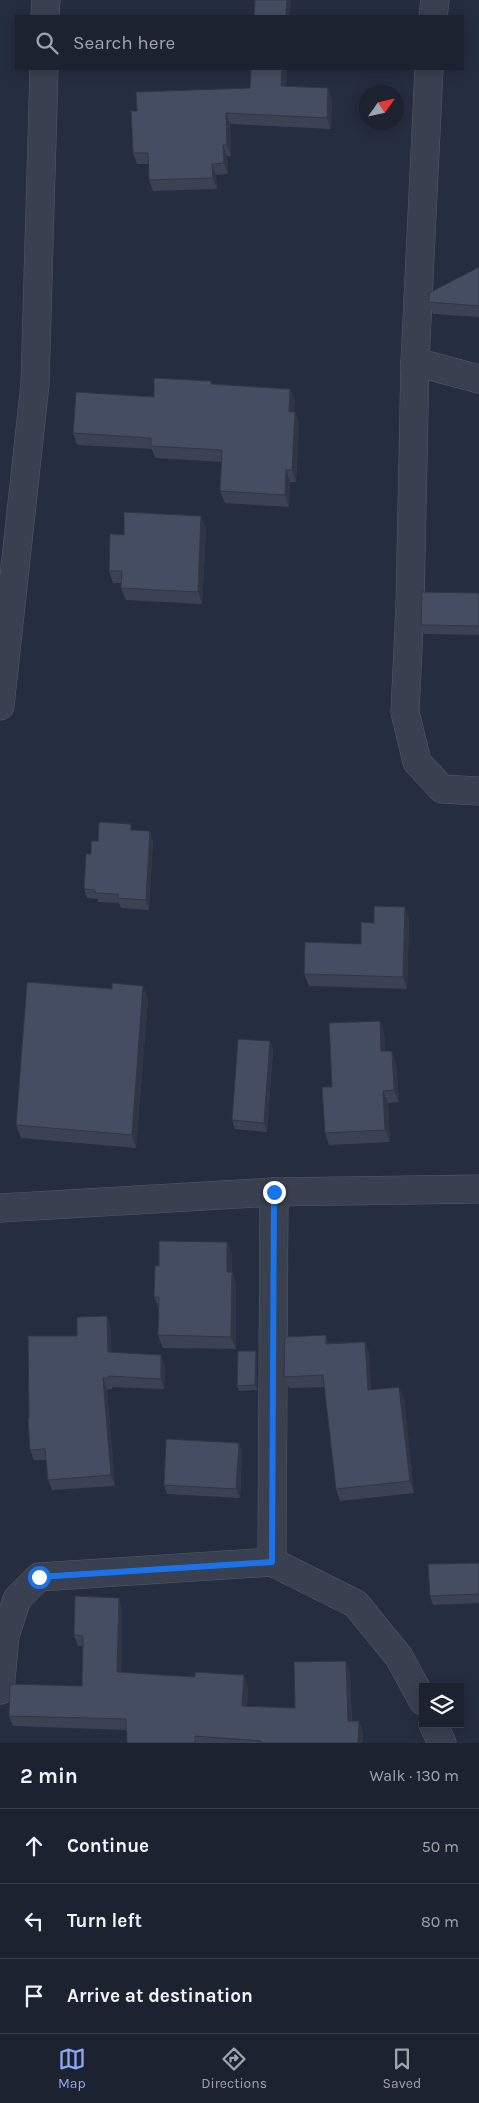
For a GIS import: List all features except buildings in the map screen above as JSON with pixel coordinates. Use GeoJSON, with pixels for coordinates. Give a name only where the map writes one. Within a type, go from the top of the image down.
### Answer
{"type":"FeatureCollection","features":[{"type":"Feature","properties":{"kind":"street"},"geometry":{"type":"LineString","coordinates":[[45,15],[46,0]]}},
{"type":"Feature","properties":{"kind":"street"},"geometry":{"type":"LineString","coordinates":[[433,15],[435,0]]}},
{"type":"Feature","properties":{"kind":"street"},"geometry":{"type":"LineString","coordinates":[[0,706],[35,384],[44,70]]}},
{"type":"Feature","properties":{"kind":"street"},"geometry":{"type":"LineString","coordinates":[[429,70],[415,362],[410,606],[405,712],[417,762],[442,789],[479,791]]}},
{"type":"Feature","properties":{"kind":"street"},"geometry":{"type":"LineString","coordinates":[[415,362],[479,379]]}},
{"type":"Feature","properties":{"kind":"street"},"geometry":{"type":"LineString","coordinates":[[0,1208],[274,1192],[479,1189]]}},
{"type":"Feature","properties":{"kind":"street"},"geometry":{"type":"LineString","coordinates":[[272,1562],[274,1192]]}},
{"type":"Feature","properties":{"kind":"street"},"geometry":{"type":"LineString","coordinates":[[0,1690],[5,1636],[17,1599],[39,1577],[272,1562],[356,1604],[399,1657],[419,1694]]}},
{"type":"Feature","properties":{"kind":"street"},"geometry":{"type":"LineString","coordinates":[[436,1728],[442,1743]]}},
{"type":"Feature","properties":{"kind":"route"},"geometry":{"type":"LineString","coordinates":[[39,1577],[272,1562],[274,1192]]}}]}
